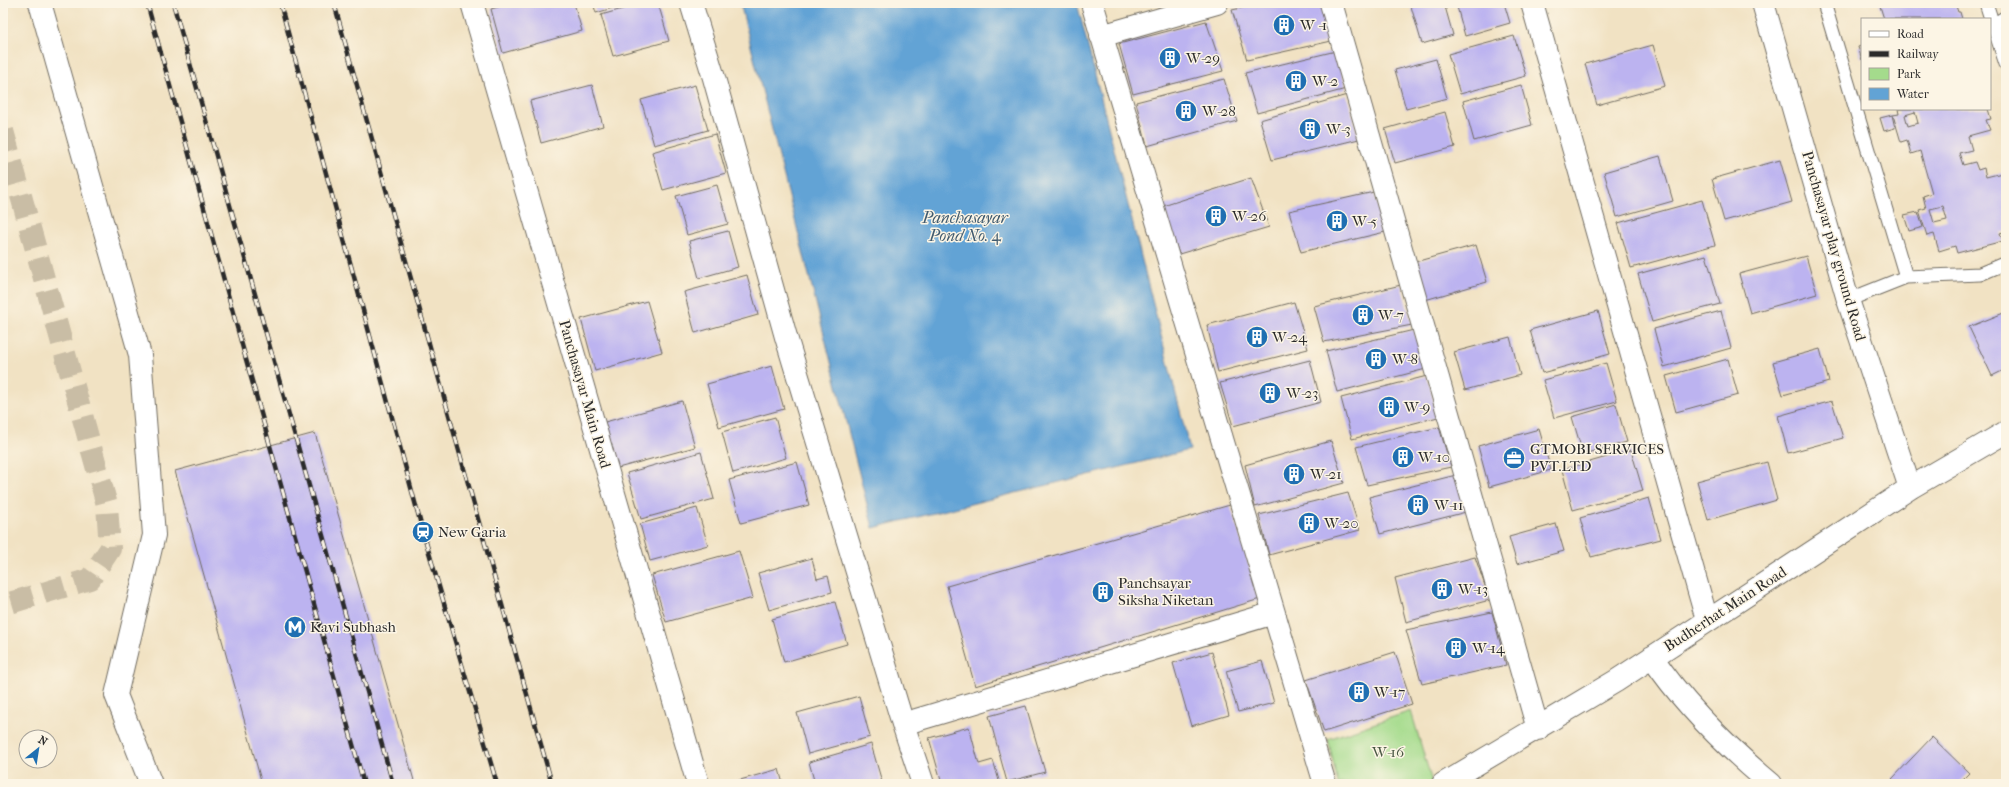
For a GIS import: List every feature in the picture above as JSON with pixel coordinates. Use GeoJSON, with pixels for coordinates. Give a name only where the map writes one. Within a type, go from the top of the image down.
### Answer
{"type":"FeatureCollection","features":[{"type":"Feature","properties":{"kind":"street"},"geometry":{"type":"LineString","coordinates":[[40,3],[140,355],[154,535],[116,695],[151,784]]}},
{"type":"Feature","properties":{"kind":"street","name":"Panchasayar Main Road"},"geometry":{"type":"LineString","coordinates":[[472,3],[698,784]]}},
{"type":"Feature","properties":{"kind":"street"},"geometry":{"type":"LineString","coordinates":[[691,3],[714,78],[786,337],[903,724],[923,784]]}},
{"type":"Feature","properties":{"kind":"street"},"geometry":{"type":"LineString","coordinates":[[1092,3],[1325,784]]}},
{"type":"Feature","properties":{"kind":"street"},"geometry":{"type":"LineString","coordinates":[[1101,36],[1217,3]]}},
{"type":"Feature","properties":{"kind":"street"},"geometry":{"type":"LineString","coordinates":[[1331,3],[1538,729]]}},
{"type":"Feature","properties":{"kind":"street"},"geometry":{"type":"LineString","coordinates":[[1532,3],[1707,620]]}},
{"type":"Feature","properties":{"kind":"street","name":"Panchasayar play ground Road"},"geometry":{"type":"LineString","coordinates":[[1763,3],[1848,300],[1910,488]]}},
{"type":"Feature","properties":{"kind":"street","name":"Budherhat Main Road"},"geometry":{"type":"LineString","coordinates":[[1443,784],[1538,729],[1616,681],[1910,488],[2006,432]]}},
{"type":"Feature","properties":{"kind":"street"},"geometry":{"type":"LineString","coordinates":[[903,724],[1274,613]]}},
{"type":"Feature","properties":{"kind":"street"},"geometry":{"type":"LineString","coordinates":[[1652,657],[1669,682],[1699,715],[1745,762],[1771,784]]}},
{"type":"Feature","properties":{"kind":"lane"},"geometry":{"type":"LineString","coordinates":[[1824,3],[1906,276]]}},
{"type":"Feature","properties":{"kind":"lane"},"geometry":{"type":"LineString","coordinates":[[1986,3],[1991,18]]}},
{"type":"Feature","properties":{"kind":"lane"},"geometry":{"type":"LineString","coordinates":[[1993,25],[2006,17]]}},
{"type":"Feature","properties":{"kind":"lane"},"geometry":{"type":"LineString","coordinates":[[1991,19],[2006,64]]}},
{"type":"Feature","properties":{"kind":"lane"},"geometry":{"type":"LineString","coordinates":[[1848,300],[1906,276],[1980,274],[2006,262]]}},
{"type":"Feature","properties":{"kind":"green space","name":"W-16"},"geometry":{"type":"Polygon","coordinates":[[[1411,711],[1432,782],[1427,784],[1338,784],[1328,739],[1411,711]]]}},
{"type":"Feature","properties":{"kind":"water","name":"Panchasayar Pond No. 4"},"geometry":{"type":"Polygon","coordinates":[[[740,3],[1077,3],[1190,450],[873,528],[740,3]]]}},
{"type":"Feature","properties":{"kind":"building"},"geometry":{"type":"Polygon","coordinates":[[[512,3],[574,3],[582,31],[503,53],[491,9],[512,3]]]}},
{"type":"Feature","properties":{"kind":"building"},"geometry":{"type":"Polygon","coordinates":[[[593,3],[629,3],[596,13],[593,3]]]}},
{"type":"Feature","properties":{"kind":"building"},"geometry":{"type":"Polygon","coordinates":[[[644,3],[658,3],[669,41],[613,56],[601,15],[644,3]]]}},
{"type":"Feature","properties":{"kind":"building","name":"W -1"},"geometry":{"type":"Polygon","coordinates":[[[1264,3],[1325,3],[1336,40],[1247,60],[1232,10],[1264,3]]]}},
{"type":"Feature","properties":{"kind":"building"},"geometry":{"type":"Polygon","coordinates":[[[1410,3],[1444,3],[1453,35],[1422,44],[1410,3]]]}},
{"type":"Feature","properties":{"kind":"building"},"geometry":{"type":"Polygon","coordinates":[[[1456,3],[1504,3],[1510,23],[1465,36],[1456,3]]]}},
{"type":"Feature","properties":{"kind":"building"},"geometry":{"type":"Polygon","coordinates":[[[1879,3],[1955,3],[1962,18],[1884,18],[1879,3]]]}},
{"type":"Feature","properties":{"kind":"building","name":"W-29"},"geometry":{"type":"Polygon","coordinates":[[[1206,21],[1223,71],[1133,94],[1119,44],[1206,21]]]}},
{"type":"Feature","properties":{"kind":"building"},"geometry":{"type":"Polygon","coordinates":[[[1514,36],[1526,76],[1460,94],[1448,54],[1514,36]]]}},
{"type":"Feature","properties":{"kind":"building"},"geometry":{"type":"Polygon","coordinates":[[[1653,45],[1665,86],[1597,105],[1585,64],[1653,45]]]}},
{"type":"Feature","properties":{"kind":"building"},"geometry":{"type":"Polygon","coordinates":[[[1861,46],[1861,57],[1858,47],[1861,46]]]}},
{"type":"Feature","properties":{"kind":"building","name":"W-2"},"geometry":{"type":"Polygon","coordinates":[[[1336,51],[1346,89],[1257,113],[1245,73],[1336,51]]]}},
{"type":"Feature","properties":{"kind":"building"},"geometry":{"type":"Polygon","coordinates":[[[1436,59],[1447,98],[1406,109],[1395,70],[1436,59]]]}},
{"type":"Feature","properties":{"kind":"building","name":"W-28"},"geometry":{"type":"Polygon","coordinates":[[[1224,79],[1237,121],[1147,146],[1136,102],[1224,79]]]}},
{"type":"Feature","properties":{"kind":"building"},"geometry":{"type":"Polygon","coordinates":[[[592,85],[603,126],[541,143],[530,101],[592,85]]]}},
{"type":"Feature","properties":{"kind":"building"},"geometry":{"type":"Polygon","coordinates":[[[695,85],[708,130],[654,145],[641,100],[695,85]]]}},
{"type":"Feature","properties":{"kind":"building"},"geometry":{"type":"Polygon","coordinates":[[[1521,85],[1532,125],[1474,141],[1463,101],[1521,85]]]}},
{"type":"Feature","properties":{"kind":"building","name":"W-3"},"geometry":{"type":"Polygon","coordinates":[[[1347,95],[1359,139],[1272,160],[1260,120],[1347,95]]]}},
{"type":"Feature","properties":{"kind":"building"},"geometry":{"type":"Polygon","coordinates":[[[1898,110],[1988,110],[1991,119],[1986,120],[1990,130],[1968,136],[1972,150],[1959,153],[1963,165],[1975,162],[1978,170],[1984,168],[1986,177],[2002,173],[2006,186],[2006,231],[2000,233],[2003,241],[1957,253],[1955,246],[1939,251],[1934,234],[1927,236],[1919,210],[1926,208],[1923,196],[1932,193],[1920,151],[1911,154],[1907,140],[1901,142],[1893,115],[1899,114],[1898,110]],[[1915,112],[1905,115],[1908,126],[1918,123],[1915,112]],[[1943,206],[1930,209],[1934,223],[1947,220],[1943,206]]]}},
{"type":"Feature","properties":{"kind":"building"},"geometry":{"type":"Polygon","coordinates":[[[1445,112],[1455,147],[1395,163],[1385,129],[1445,112]]]}},
{"type":"Feature","properties":{"kind":"building"},"geometry":{"type":"Polygon","coordinates":[[[1892,115],[1895,128],[1884,131],[1880,118],[1892,115]]]}},
{"type":"Feature","properties":{"kind":"building"},"geometry":{"type":"Polygon","coordinates":[[[715,134],[726,173],[663,190],[652,152],[715,134]]]}},
{"type":"Feature","properties":{"kind":"building"},"geometry":{"type":"Polygon","coordinates":[[[1660,156],[1673,201],[1617,217],[1604,172],[1660,156]]]}},
{"type":"Feature","properties":{"kind":"building"},"geometry":{"type":"Polygon","coordinates":[[[1780,160],[1792,202],[1724,221],[1712,179],[1780,160]]]}},
{"type":"Feature","properties":{"kind":"building","name":"W-26"},"geometry":{"type":"Polygon","coordinates":[[[1251,178],[1269,227],[1179,254],[1163,206],[1251,178]]]}},
{"type":"Feature","properties":{"kind":"building"},"geometry":{"type":"Polygon","coordinates":[[[717,185],[728,224],[687,235],[676,196],[717,185]]]}},
{"type":"Feature","properties":{"kind":"building","name":"W-5"},"geometry":{"type":"Polygon","coordinates":[[[1374,192],[1385,232],[1301,252],[1289,211],[1374,192]]]}},
{"type":"Feature","properties":{"kind":"building"},"geometry":{"type":"Polygon","coordinates":[[[1702,200],[1715,245],[1631,268],[1618,223],[1702,200]]]}},
{"type":"Feature","properties":{"kind":"building"},"geometry":{"type":"Polygon","coordinates":[[[1918,212],[1923,227],[1909,231],[1904,215],[1918,212]]]}},
{"type":"Feature","properties":{"kind":"building"},"geometry":{"type":"Polygon","coordinates":[[[728,231],[738,267],[699,278],[689,241],[728,231]]]}},
{"type":"Feature","properties":{"kind":"building"},"geometry":{"type":"Polygon","coordinates":[[[1476,245],[1487,282],[1425,300],[1415,262],[1476,245]]]}},
{"type":"Feature","properties":{"kind":"building"},"geometry":{"type":"Polygon","coordinates":[[[1706,255],[1720,304],[1652,322],[1638,274],[1706,255]]]}},
{"type":"Feature","properties":{"kind":"building"},"geometry":{"type":"Polygon","coordinates":[[[1806,256],[1817,294],[1750,313],[1739,274],[1806,256]]]}},
{"type":"Feature","properties":{"kind":"building"},"geometry":{"type":"Polygon","coordinates":[[[747,275],[758,315],[695,333],[684,292],[747,275]]]}},
{"type":"Feature","properties":{"kind":"building","name":"W-7"},"geometry":{"type":"Polygon","coordinates":[[[1401,285],[1412,325],[1324,342],[1314,306],[1401,285]]]}},
{"type":"Feature","properties":{"kind":"building"},"geometry":{"type":"Polygon","coordinates":[[[647,301],[662,352],[595,371],[581,319],[647,301]]]}},
{"type":"Feature","properties":{"kind":"building","name":"W-24"},"geometry":{"type":"Polygon","coordinates":[[[1294,302],[1308,349],[1218,372],[1207,325],[1294,302]]]}},
{"type":"Feature","properties":{"kind":"building"},"geometry":{"type":"Polygon","coordinates":[[[1598,311],[1610,354],[1542,373],[1530,330],[1598,311]]]}},
{"type":"Feature","properties":{"kind":"building"},"geometry":{"type":"Polygon","coordinates":[[[1721,311],[1731,348],[1664,367],[1654,329],[1721,311]]]}},
{"type":"Feature","properties":{"kind":"building"},"geometry":{"type":"Polygon","coordinates":[[[2006,312],[2006,369],[1992,376],[1969,327],[2006,312]]]}},
{"type":"Feature","properties":{"kind":"building","name":"W-8"},"geometry":{"type":"Polygon","coordinates":[[[1414,330],[1426,369],[1337,392],[1326,351],[1414,330]]]}},
{"type":"Feature","properties":{"kind":"building"},"geometry":{"type":"Polygon","coordinates":[[[1510,337],[1520,375],[1465,390],[1454,352],[1510,337]]]}},
{"type":"Feature","properties":{"kind":"building"},"geometry":{"type":"Polygon","coordinates":[[[1820,349],[1829,382],[1783,395],[1773,362],[1820,349]]]}},
{"type":"Feature","properties":{"kind":"building"},"geometry":{"type":"Polygon","coordinates":[[[1728,359],[1738,395],[1676,412],[1666,376],[1728,359]]]}},
{"type":"Feature","properties":{"kind":"building","name":"W-23"},"geometry":{"type":"Polygon","coordinates":[[[1310,360],[1321,402],[1233,426],[1220,383],[1310,360]]]}},
{"type":"Feature","properties":{"kind":"building"},"geometry":{"type":"Polygon","coordinates":[[[1606,363],[1617,401],[1554,418],[1543,380],[1606,363]]]}},
{"type":"Feature","properties":{"kind":"building"},"geometry":{"type":"Polygon","coordinates":[[[772,366],[784,409],[719,427],[707,384],[772,366]]]}},
{"type":"Feature","properties":{"kind":"building","name":"W-9"},"geometry":{"type":"Polygon","coordinates":[[[1427,376],[1438,417],[1352,439],[1341,398],[1427,376]]]}},
{"type":"Feature","properties":{"kind":"building"},"geometry":{"type":"Polygon","coordinates":[[[682,401],[695,447],[618,468],[605,422],[682,401]]]}},
{"type":"Feature","properties":{"kind":"building"},"geometry":{"type":"Polygon","coordinates":[[[1832,401],[1843,438],[1788,453],[1778,416],[1832,401]]]}},
{"type":"Feature","properties":{"kind":"building"},"geometry":{"type":"Polygon","coordinates":[[[1616,404],[1627,442],[1583,454],[1572,417],[1616,404]]]}},
{"type":"Feature","properties":{"kind":"building"},"geometry":{"type":"Polygon","coordinates":[[[775,417],[786,458],[733,473],[722,432],[775,417]]]}},
{"type":"Feature","properties":{"kind":"building","name":"W-10"},"geometry":{"type":"Polygon","coordinates":[[[1439,427],[1451,467],[1367,485],[1356,447],[1439,427]]]}},
{"type":"Feature","properties":{"kind":"building","name":"GTMOBI SERVICES PVT.LTD"},"geometry":{"type":"Polygon","coordinates":[[[1539,429],[1551,470],[1489,487],[1478,446],[1539,429]]]}},
{"type":"Feature","properties":{"kind":"building","name":"Kavi Subhash"},"geometry":{"type":"Polygon","coordinates":[[[315,433],[415,784],[262,784],[175,471],[315,433]]]}},
{"type":"Feature","properties":{"kind":"building","name":"W-21"},"geometry":{"type":"Polygon","coordinates":[[[1331,441],[1344,483],[1255,507],[1245,465],[1331,441]]]}},
{"type":"Feature","properties":{"kind":"building"},"geometry":{"type":"Polygon","coordinates":[[[1631,450],[1643,491],[1573,510],[1562,470],[1631,450]]]}},
{"type":"Feature","properties":{"kind":"building"},"geometry":{"type":"Polygon","coordinates":[[[701,452],[714,499],[641,519],[627,473],[701,452]]]}},
{"type":"Feature","properties":{"kind":"building"},"geometry":{"type":"Polygon","coordinates":[[[797,462],[809,505],[741,523],[729,480],[797,462]]]}},
{"type":"Feature","properties":{"kind":"building"},"geometry":{"type":"Polygon","coordinates":[[[1767,462],[1777,500],[1708,520],[1697,481],[1767,462]]]}},
{"type":"Feature","properties":{"kind":"building","name":"W-11"},"geometry":{"type":"Polygon","coordinates":[[[1456,475],[1466,512],[1380,534],[1369,497],[1456,475]]]}},
{"type":"Feature","properties":{"kind":"building","name":"W-20"},"geometry":{"type":"Polygon","coordinates":[[[1348,493],[1360,530],[1269,555],[1259,515],[1348,493]]]}},
{"type":"Feature","properties":{"kind":"building"},"geometry":{"type":"Polygon","coordinates":[[[1649,498],[1661,539],[1591,557],[1580,518],[1649,498]]]}},
{"type":"Feature","properties":{"kind":"building","name":"Panchsayar Siksha Niketan"},"geometry":{"type":"Polygon","coordinates":[[[1230,505],[1260,599],[975,686],[947,586],[1230,505]]]}},
{"type":"Feature","properties":{"kind":"building"},"geometry":{"type":"Polygon","coordinates":[[[697,508],[708,545],[650,561],[640,524],[697,508]]]}},
{"type":"Feature","properties":{"kind":"building"},"geometry":{"type":"Polygon","coordinates":[[[1556,524],[1564,551],[1517,564],[1509,537],[1556,524]]]}},
{"type":"Feature","properties":{"kind":"building"},"geometry":{"type":"Polygon","coordinates":[[[739,551],[753,598],[666,622],[652,575],[739,551]]]}},
{"type":"Feature","properties":{"kind":"building","name":"W-13"},"geometry":{"type":"Polygon","coordinates":[[[1475,557],[1490,600],[1406,622],[1395,578],[1475,557]]]}},
{"type":"Feature","properties":{"kind":"building"},"geometry":{"type":"Polygon","coordinates":[[[812,558],[817,579],[828,576],[832,592],[769,610],[758,573],[812,558]]]}},
{"type":"Feature","properties":{"kind":"building"},"geometry":{"type":"Polygon","coordinates":[[[835,602],[847,644],[784,662],[772,619],[835,602]]]}},
{"type":"Feature","properties":{"kind":"building","name":"W-14"},"geometry":{"type":"Polygon","coordinates":[[[1492,612],[1506,665],[1422,684],[1406,630],[1492,612]]]}},
{"type":"Feature","properties":{"kind":"building"},"geometry":{"type":"Polygon","coordinates":[[[1212,652],[1229,715],[1191,726],[1173,663],[1212,652]]]}},
{"type":"Feature","properties":{"kind":"building","name":"W-17"},"geometry":{"type":"Polygon","coordinates":[[[1395,652],[1412,704],[1324,732],[1306,680],[1395,652]]]}},
{"type":"Feature","properties":{"kind":"building"},"geometry":{"type":"Polygon","coordinates":[[[1262,661],[1274,703],[1238,712],[1226,671],[1262,661]]]}},
{"type":"Feature","properties":{"kind":"building"},"geometry":{"type":"Polygon","coordinates":[[[859,696],[870,737],[808,754],[797,713],[859,696]]]}},
{"type":"Feature","properties":{"kind":"building"},"geometry":{"type":"Polygon","coordinates":[[[1026,706],[1045,772],[1007,782],[989,716],[1026,706]]]}},
{"type":"Feature","properties":{"kind":"building"},"geometry":{"type":"Polygon","coordinates":[[[969,727],[979,764],[993,760],[1000,784],[942,784],[929,738],[969,727]]]}},
{"type":"Feature","properties":{"kind":"building"},"geometry":{"type":"Polygon","coordinates":[[[1932,737],[1969,773],[1958,784],[1898,784],[1892,779],[1932,737]]]}},
{"type":"Feature","properties":{"kind":"building"},"geometry":{"type":"Polygon","coordinates":[[[871,744],[882,782],[875,784],[815,784],[809,762],[871,744]]]}},
{"type":"Feature","properties":{"kind":"building"},"geometry":{"type":"Polygon","coordinates":[[[779,769],[783,784],[726,784],[779,769]]]}},
{"type":"Feature","properties":{"kind":"tunnel"},"geometry":{"type":"LineString","coordinates":[[3,131],[107,505],[110,549],[90,579],[3,605]]}},
{"type":"Feature","properties":{"kind":"railway"},"geometry":{"type":"LineString","coordinates":[[147,3],[364,784]]}},
{"type":"Feature","properties":{"kind":"railway"},"geometry":{"type":"LineString","coordinates":[[173,3],[393,784]]}},
{"type":"Feature","properties":{"kind":"railway"},"geometry":{"type":"LineString","coordinates":[[280,3],[423,532],[497,784]]}},
{"type":"Feature","properties":{"kind":"railway"},"geometry":{"type":"LineString","coordinates":[[334,3],[552,784]]}},
{"type":"Feature","properties":{"kind":"place","name":"W -1"},"geometry":{"type":"Point","coordinates":[1284,25]}},
{"type":"Feature","properties":{"kind":"place","name":"W-29"},"geometry":{"type":"Point","coordinates":[1170,58]}},
{"type":"Feature","properties":{"kind":"place","name":"W-2"},"geometry":{"type":"Point","coordinates":[1296,81]}},
{"type":"Feature","properties":{"kind":"place","name":"W-28"},"geometry":{"type":"Point","coordinates":[1186,111]}},
{"type":"Feature","properties":{"kind":"place","name":"W-3"},"geometry":{"type":"Point","coordinates":[1310,129]}},
{"type":"Feature","properties":{"kind":"place","name":"W-26"},"geometry":{"type":"Point","coordinates":[1216,216]}},
{"type":"Feature","properties":{"kind":"place","name":"W-5"},"geometry":{"type":"Point","coordinates":[1337,221]}},
{"type":"Feature","properties":{"kind":"place","name":"W-7"},"geometry":{"type":"Point","coordinates":[1363,315]}},
{"type":"Feature","properties":{"kind":"place","name":"W-24"},"geometry":{"type":"Point","coordinates":[1257,337]}},
{"type":"Feature","properties":{"kind":"place","name":"W-8"},"geometry":{"type":"Point","coordinates":[1376,359]}},
{"type":"Feature","properties":{"kind":"place","name":"W-23"},"geometry":{"type":"Point","coordinates":[1270,393]}},
{"type":"Feature","properties":{"kind":"place","name":"W-9"},"geometry":{"type":"Point","coordinates":[1389,407]}},
{"type":"Feature","properties":{"kind":"place","name":"W-10"},"geometry":{"type":"Point","coordinates":[1403,457]}},
{"type":"Feature","properties":{"kind":"place","name":"GTMOBI SERVICES PVT.LTD"},"geometry":{"type":"Point","coordinates":[1514,458]}},
{"type":"Feature","properties":{"kind":"place","name":"W-21"},"geometry":{"type":"Point","coordinates":[1294,474]}},
{"type":"Feature","properties":{"kind":"place","name":"W-11"},"geometry":{"type":"Point","coordinates":[1418,505]}},
{"type":"Feature","properties":{"kind":"place","name":"W-20"},"geometry":{"type":"Point","coordinates":[1309,523]}},
{"type":"Feature","properties":{"kind":"place","name":"New Garia"},"geometry":{"type":"Point","coordinates":[423,532]}},
{"type":"Feature","properties":{"kind":"place","name":"W-13"},"geometry":{"type":"Point","coordinates":[1442,589]}},
{"type":"Feature","properties":{"kind":"place","name":"Panchsayar Siksha Niketan"},"geometry":{"type":"Point","coordinates":[1103,592]}},
{"type":"Feature","properties":{"kind":"place","name":"Kavi Subhash"},"geometry":{"type":"Point","coordinates":[295,627]}},
{"type":"Feature","properties":{"kind":"place","name":"W-14"},"geometry":{"type":"Point","coordinates":[1456,648]}},
{"type":"Feature","properties":{"kind":"place","name":"W-17"},"geometry":{"type":"Point","coordinates":[1359,692]}}]}
